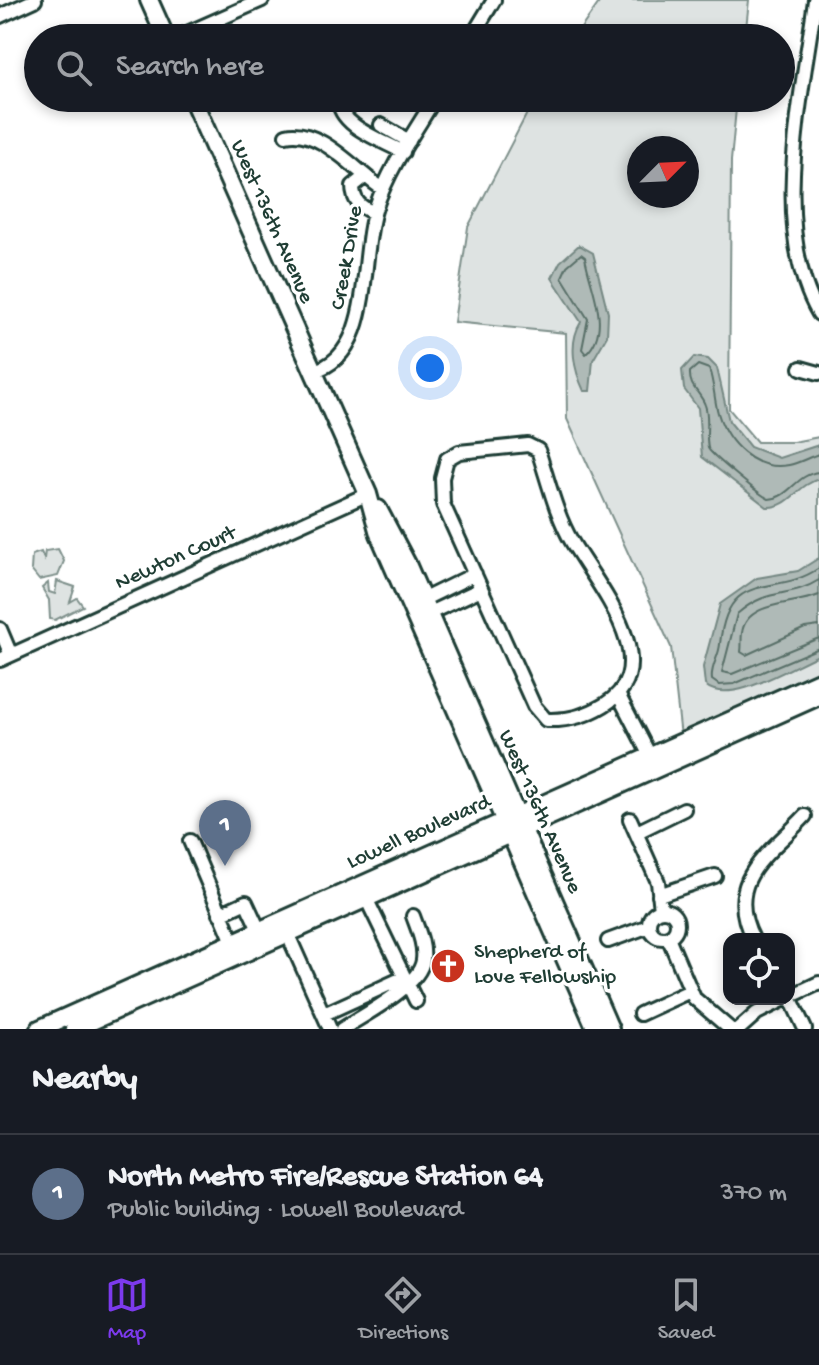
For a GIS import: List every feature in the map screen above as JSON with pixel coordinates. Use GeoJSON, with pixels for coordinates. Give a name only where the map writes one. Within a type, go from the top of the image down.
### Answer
{"type":"FeatureCollection","features":[{"type":"Feature","properties":{"kind":"main road"},"geometry":{"type":"LineString","coordinates":[[149,0],[160,24]]}},
{"type":"Feature","properties":{"kind":"main road","name":"West 136th Avenue"},"geometry":{"type":"LineString","coordinates":[[198,112],[368,494],[393,535],[419,610],[513,824],[610,1029]]}},
{"type":"Feature","properties":{"kind":"main road","name":"Lowell Boulevard"},"geometry":{"type":"LineString","coordinates":[[39,1029],[259,930],[285,926],[366,898],[650,756],[819,681]]}},
{"type":"Feature","properties":{"kind":"main road","name":"Lowell Boulevard"},"geometry":{"type":"LineString","coordinates":[[74,1029],[285,926],[513,824],[819,696]]}},
{"type":"Feature","properties":{"kind":"main road","name":"West 136th Avenue"},"geometry":{"type":"LineString","coordinates":[[513,824],[596,1029]]}},
{"type":"Feature","properties":{"kind":"street"},"geometry":{"type":"LineString","coordinates":[[0,16],[35,0]]}},
{"type":"Feature","properties":{"kind":"street"},"geometry":{"type":"LineString","coordinates":[[208,24],[262,0]]}},
{"type":"Feature","properties":{"kind":"street"},"geometry":{"type":"LineString","coordinates":[[479,24],[494,0]]}},
{"type":"Feature","properties":{"kind":"street"},"geometry":{"type":"LineString","coordinates":[[815,0],[814,43],[795,163],[795,240],[803,280],[819,314]]}},
{"type":"Feature","properties":{"kind":"street"},"geometry":{"type":"LineString","coordinates":[[342,112],[346,120],[406,146]]}},
{"type":"Feature","properties":{"kind":"street","name":"Creek Drive"},"geometry":{"type":"LineString","coordinates":[[313,371],[333,362],[352,340],[360,310],[374,213],[383,189],[426,112]]}},
{"type":"Feature","properties":{"kind":"street"},"geometry":{"type":"LineString","coordinates":[[381,125],[406,146]]}},
{"type":"Feature","properties":{"kind":"street"},"geometry":{"type":"LineString","coordinates":[[286,135],[296,132],[341,154],[363,178],[383,189]]}},
{"type":"Feature","properties":{"kind":"street"},"geometry":{"type":"LineString","coordinates":[[363,178],[353,186],[353,196],[359,205],[374,213]]}},
{"type":"Feature","properties":{"kind":"street"},"geometry":{"type":"LineString","coordinates":[[801,368],[819,373]]}},
{"type":"Feature","properties":{"kind":"street","name":"West 136th Avenue"},"geometry":{"type":"LineString","coordinates":[[532,445],[538,450],[571,541],[593,572],[629,646],[630,678],[619,696],[592,713],[561,721],[546,720],[534,706],[475,574],[443,504],[442,478],[447,459],[459,452],[532,445]]}},
{"type":"Feature","properties":{"kind":"street","name":"Newton Court"},"geometry":{"type":"LineString","coordinates":[[6,657],[368,494]]}},
{"type":"Feature","properties":{"kind":"street"},"geometry":{"type":"LineString","coordinates":[[419,610],[475,574]]}},
{"type":"Feature","properties":{"kind":"street"},"geometry":{"type":"LineString","coordinates":[[419,610],[481,589]]}},
{"type":"Feature","properties":{"kind":"street"},"geometry":{"type":"LineString","coordinates":[[0,629],[6,657]]}},
{"type":"Feature","properties":{"kind":"street"},"geometry":{"type":"LineString","coordinates":[[619,696],[650,756]]}},
{"type":"Feature","properties":{"kind":"street"},"geometry":{"type":"LineString","coordinates":[[637,832],[684,809]]}},
{"type":"Feature","properties":{"kind":"street"},"geometry":{"type":"LineString","coordinates":[[751,933],[745,915],[749,877],[758,860],[805,816]]}},
{"type":"Feature","properties":{"kind":"street"},"geometry":{"type":"LineString","coordinates":[[630,819],[658,882],[661,910]]}},
{"type":"Feature","properties":{"kind":"street"},"geometry":{"type":"LineString","coordinates":[[190,841],[233,942]]}},
{"type":"Feature","properties":{"kind":"street"},"geometry":{"type":"LineString","coordinates":[[659,895],[715,876]]}},
{"type":"Feature","properties":{"kind":"street"},"geometry":{"type":"LineString","coordinates":[[366,898],[416,1001]]}},
{"type":"Feature","properties":{"kind":"street"},"geometry":{"type":"LineString","coordinates":[[220,914],[246,902],[259,930]]}},
{"type":"Feature","properties":{"kind":"street"},"geometry":{"type":"LineString","coordinates":[[661,910],[676,919],[675,932],[668,937],[655,936],[649,926],[650,917],[661,910]]}},
{"type":"Feature","properties":{"kind":"street"},"geometry":{"type":"LineString","coordinates":[[342,1029],[405,982],[424,961],[422,941],[413,916]]}},
{"type":"Feature","properties":{"kind":"street"},"geometry":{"type":"LineString","coordinates":[[285,926],[330,1029]]}},
{"type":"Feature","properties":{"kind":"street"},"geometry":{"type":"LineString","coordinates":[[608,941],[649,926]]}},
{"type":"Feature","properties":{"kind":"street"},"geometry":{"type":"LineString","coordinates":[[668,937],[690,991],[701,1006],[730,1029]]}},
{"type":"Feature","properties":{"kind":"street"},"geometry":{"type":"LineString","coordinates":[[324,1014],[405,982]]}},
{"type":"Feature","properties":{"kind":"street"},"geometry":{"type":"LineString","coordinates":[[795,994],[819,983]]}},
{"type":"Feature","properties":{"kind":"street"},"geometry":{"type":"LineString","coordinates":[[640,1014],[690,991]]}},
{"type":"Feature","properties":{"kind":"street"},"geometry":{"type":"LineString","coordinates":[[739,1029],[757,1013],[772,1005]]}},
{"type":"Feature","properties":{"kind":"street"},"geometry":{"type":"LineString","coordinates":[[792,1005],[805,1029]]}},
{"type":"Feature","properties":{"kind":"shaded area"},"geometry":{"type":"Polygon","coordinates":[[[601,0],[749,0],[746,24],[584,24],[601,0]]]}},
{"type":"Feature","properties":{"kind":"shaded area"},"geometry":{"type":"Polygon","coordinates":[[[528,112],[736,112],[731,161],[729,409],[757,442],[793,442],[819,437],[819,675],[681,737],[671,647],[567,419],[566,333],[454,322],[468,227],[528,112]]]}},
{"type":"Feature","properties":{"kind":"shaded area"},"geometry":{"type":"Polygon","coordinates":[[[58,549],[64,561],[58,576],[39,580],[31,570],[32,555],[41,552],[44,559],[45,551],[58,549]]]}},
{"type":"Feature","properties":{"kind":"shaded area"},"geometry":{"type":"Polygon","coordinates":[[[57,581],[75,587],[70,602],[77,598],[83,606],[55,620],[50,619],[49,600],[42,588],[48,583],[49,592],[55,594],[57,581]]]}},
{"type":"Feature","properties":{"kind":"water"},"geometry":{"type":"Polygon","coordinates":[[[579,245],[593,253],[608,313],[607,336],[593,360],[590,391],[584,391],[574,356],[575,339],[581,322],[552,278],[560,262],[579,245]]]}},
{"type":"Feature","properties":{"kind":"water"},"geometry":{"type":"Polygon","coordinates":[[[694,357],[708,359],[717,368],[729,421],[750,447],[779,458],[819,445],[819,479],[782,504],[767,507],[702,457],[698,408],[684,389],[682,370],[694,357]]]}},
{"type":"Feature","properties":{"kind":"water"},"geometry":{"type":"Polygon","coordinates":[[[819,558],[819,655],[745,688],[716,690],[705,685],[703,667],[720,604],[757,578],[798,571],[819,558]]]}},
{"type":"Feature","properties":{"kind":"place","name":"North Metro Fire/Rescue Station 64"},"geometry":{"type":"Point","coordinates":[225,866]}},
{"type":"Feature","properties":{"kind":"place","name":"Shepherd of Love Fellowship"},"geometry":{"type":"Point","coordinates":[448,966]}}]}
